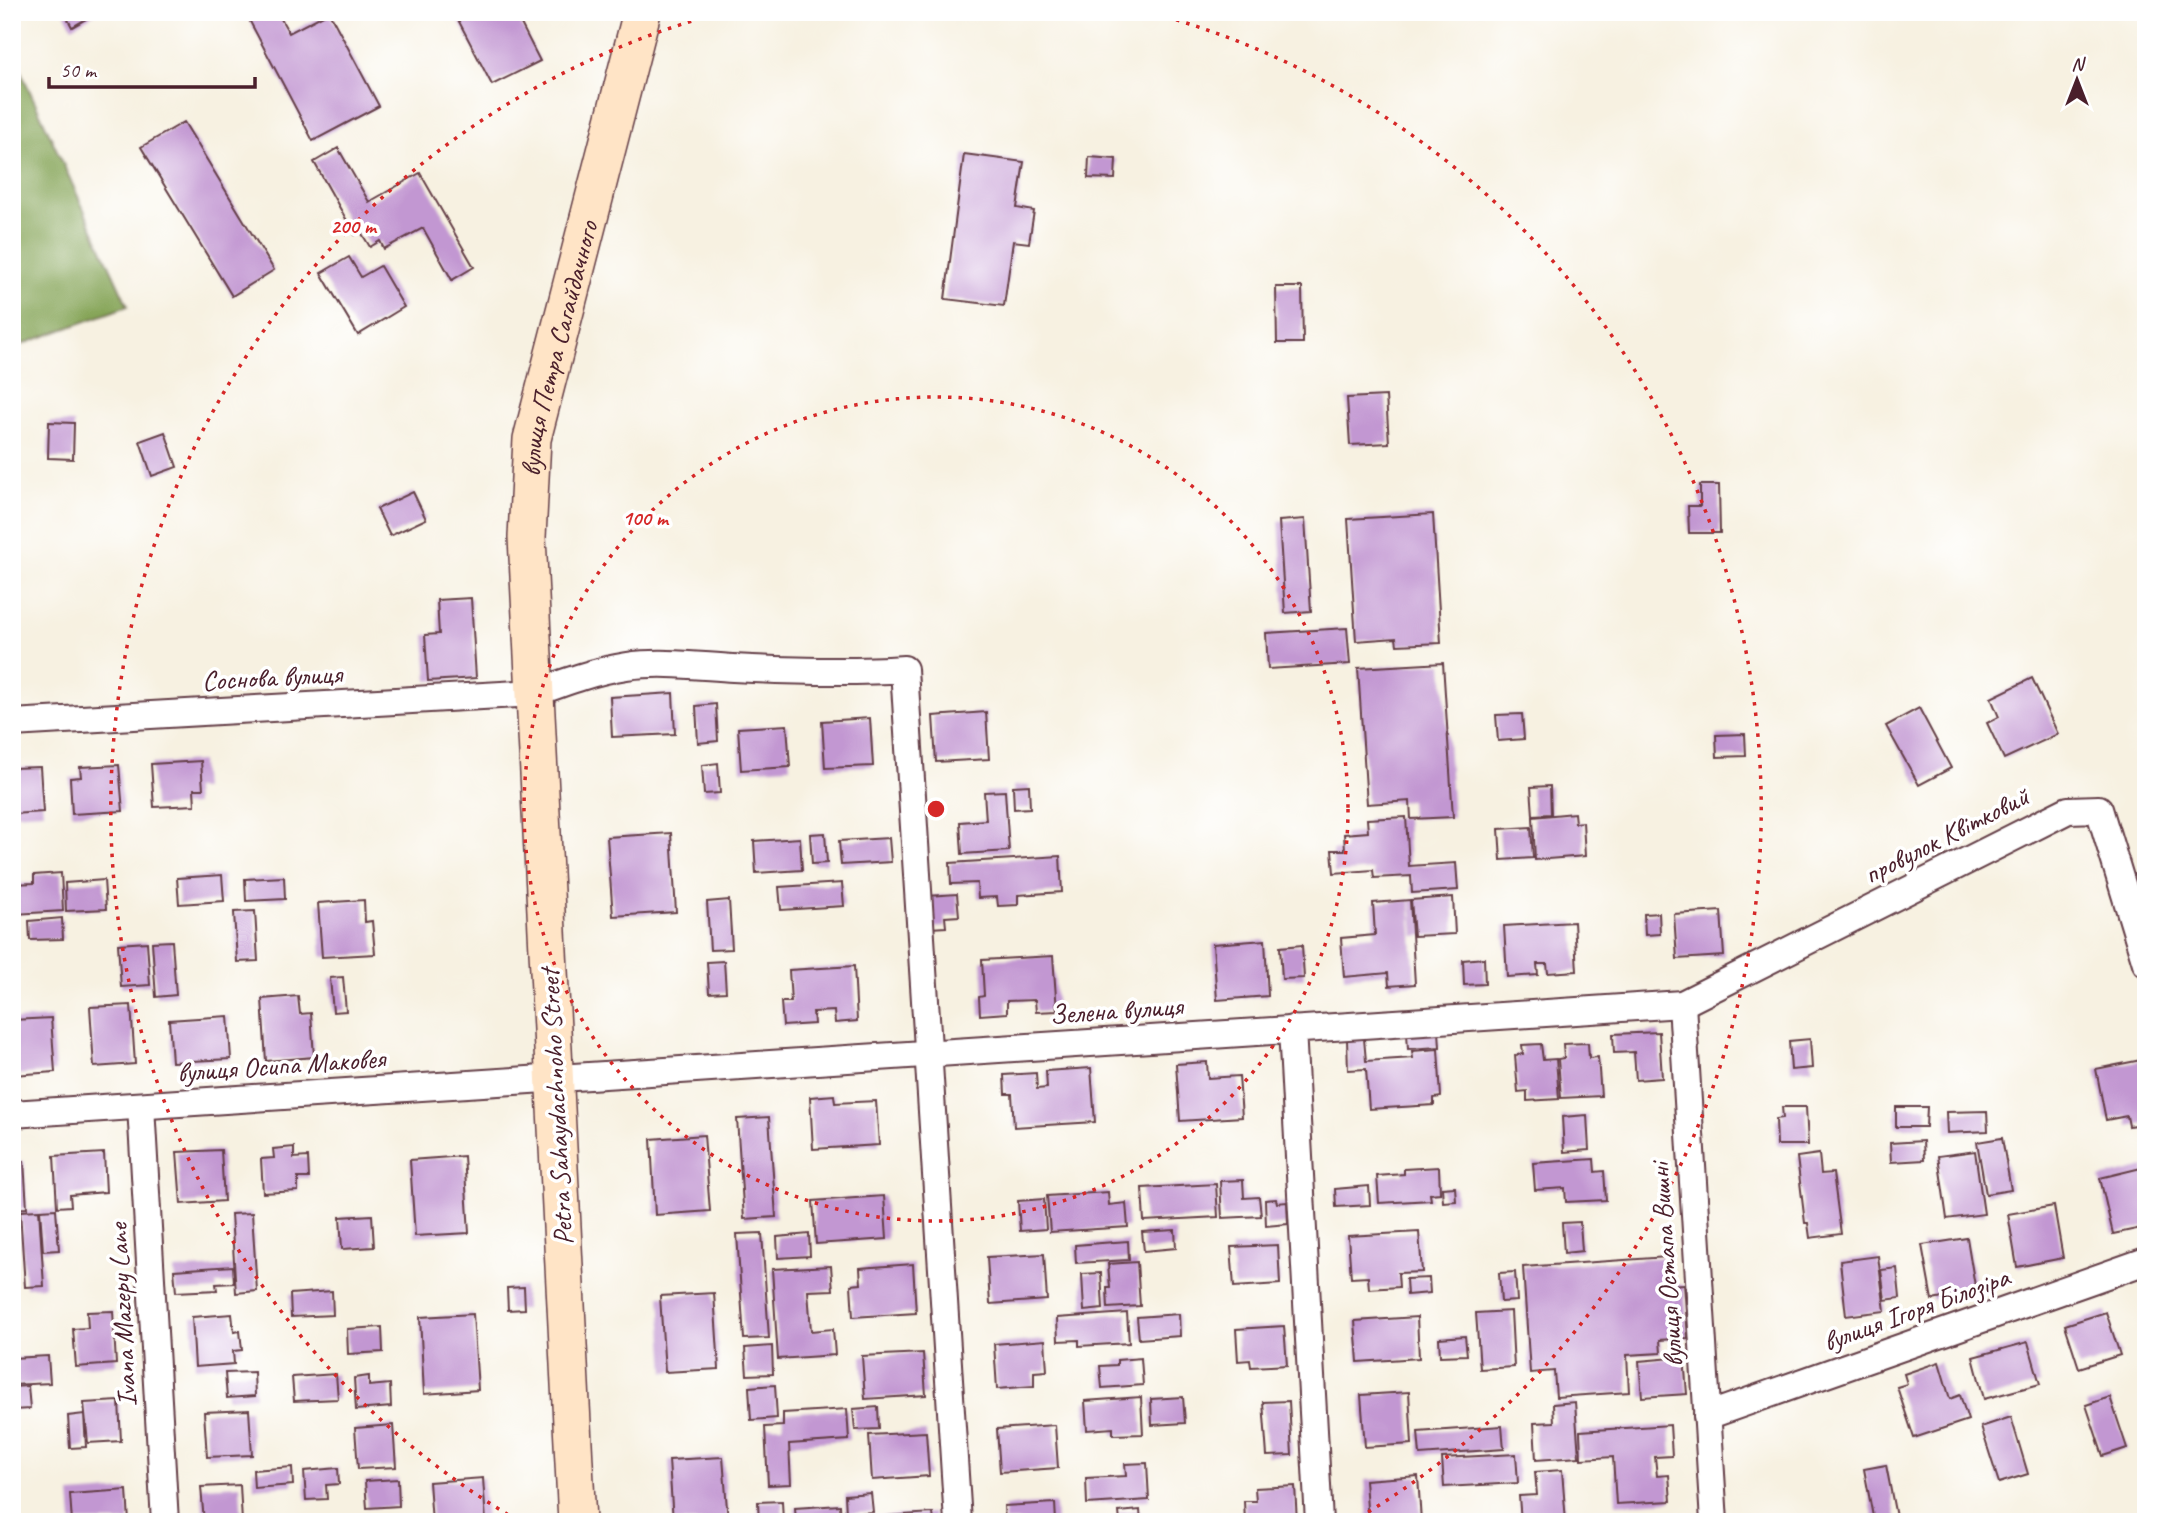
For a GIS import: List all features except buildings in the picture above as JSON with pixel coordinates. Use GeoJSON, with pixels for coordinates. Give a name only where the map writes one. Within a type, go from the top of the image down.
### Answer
{"type":"FeatureCollection","features":[{"type":"Feature","properties":{"kind":"street","name":"вулиця Петра Сагайдачного"},"geometry":{"type":"LineString","coordinates":[[535,693],[527,537],[532,439],[642,12]]}},
{"type":"Feature","properties":{"kind":"street","name":"Соснова вулиця"},"geometry":{"type":"LineString","coordinates":[[12,723],[535,693],[589,673],[629,666],[674,663],[799,671],[864,672],[904,669],[928,1054]]}},
{"type":"Feature","properties":{"kind":"street","name":"Petra Sahaydachnoho Street"},"geometry":{"type":"LineString","coordinates":[[535,693],[577,1522]]}},
{"type":"Feature","properties":{"kind":"street","name":"провулок Квітковий"},"geometry":{"type":"LineString","coordinates":[[1682,1004],[2068,810],[2099,809],[2146,963]]}},
{"type":"Feature","properties":{"kind":"street","name":"Зелена вулиця"},"geometry":{"type":"LineString","coordinates":[[554,1079],[1682,1004]]}},
{"type":"Feature","properties":{"kind":"street","name":"вулиця Остапа Вишні"},"geometry":{"type":"LineString","coordinates":[[1682,1004],[1714,1522]]}},
{"type":"Feature","properties":{"kind":"street"},"geometry":{"type":"LineString","coordinates":[[1292,1029],[1319,1522]]}},
{"type":"Feature","properties":{"kind":"street"},"geometry":{"type":"LineString","coordinates":[[928,1054],[958,1522]]}},
{"type":"Feature","properties":{"kind":"street","name":"вулиця Осипа Маковея"},"geometry":{"type":"LineString","coordinates":[[12,1114],[554,1079]]}},
{"type":"Feature","properties":{"kind":"street","name":"Ivana Mazepy Lane"},"geometry":{"type":"LineString","coordinates":[[141,1105],[165,1522]]}},
{"type":"Feature","properties":{"kind":"street","name":"вулиця Ігоря Білозіра"},"geometry":{"type":"LineString","coordinates":[[1707,1416],[2146,1261]]}},
{"type":"Feature","properties":{"kind":"green space"},"geometry":{"type":"Polygon","coordinates":[[[12,52],[128,306],[12,348],[12,52]]]}}]}
